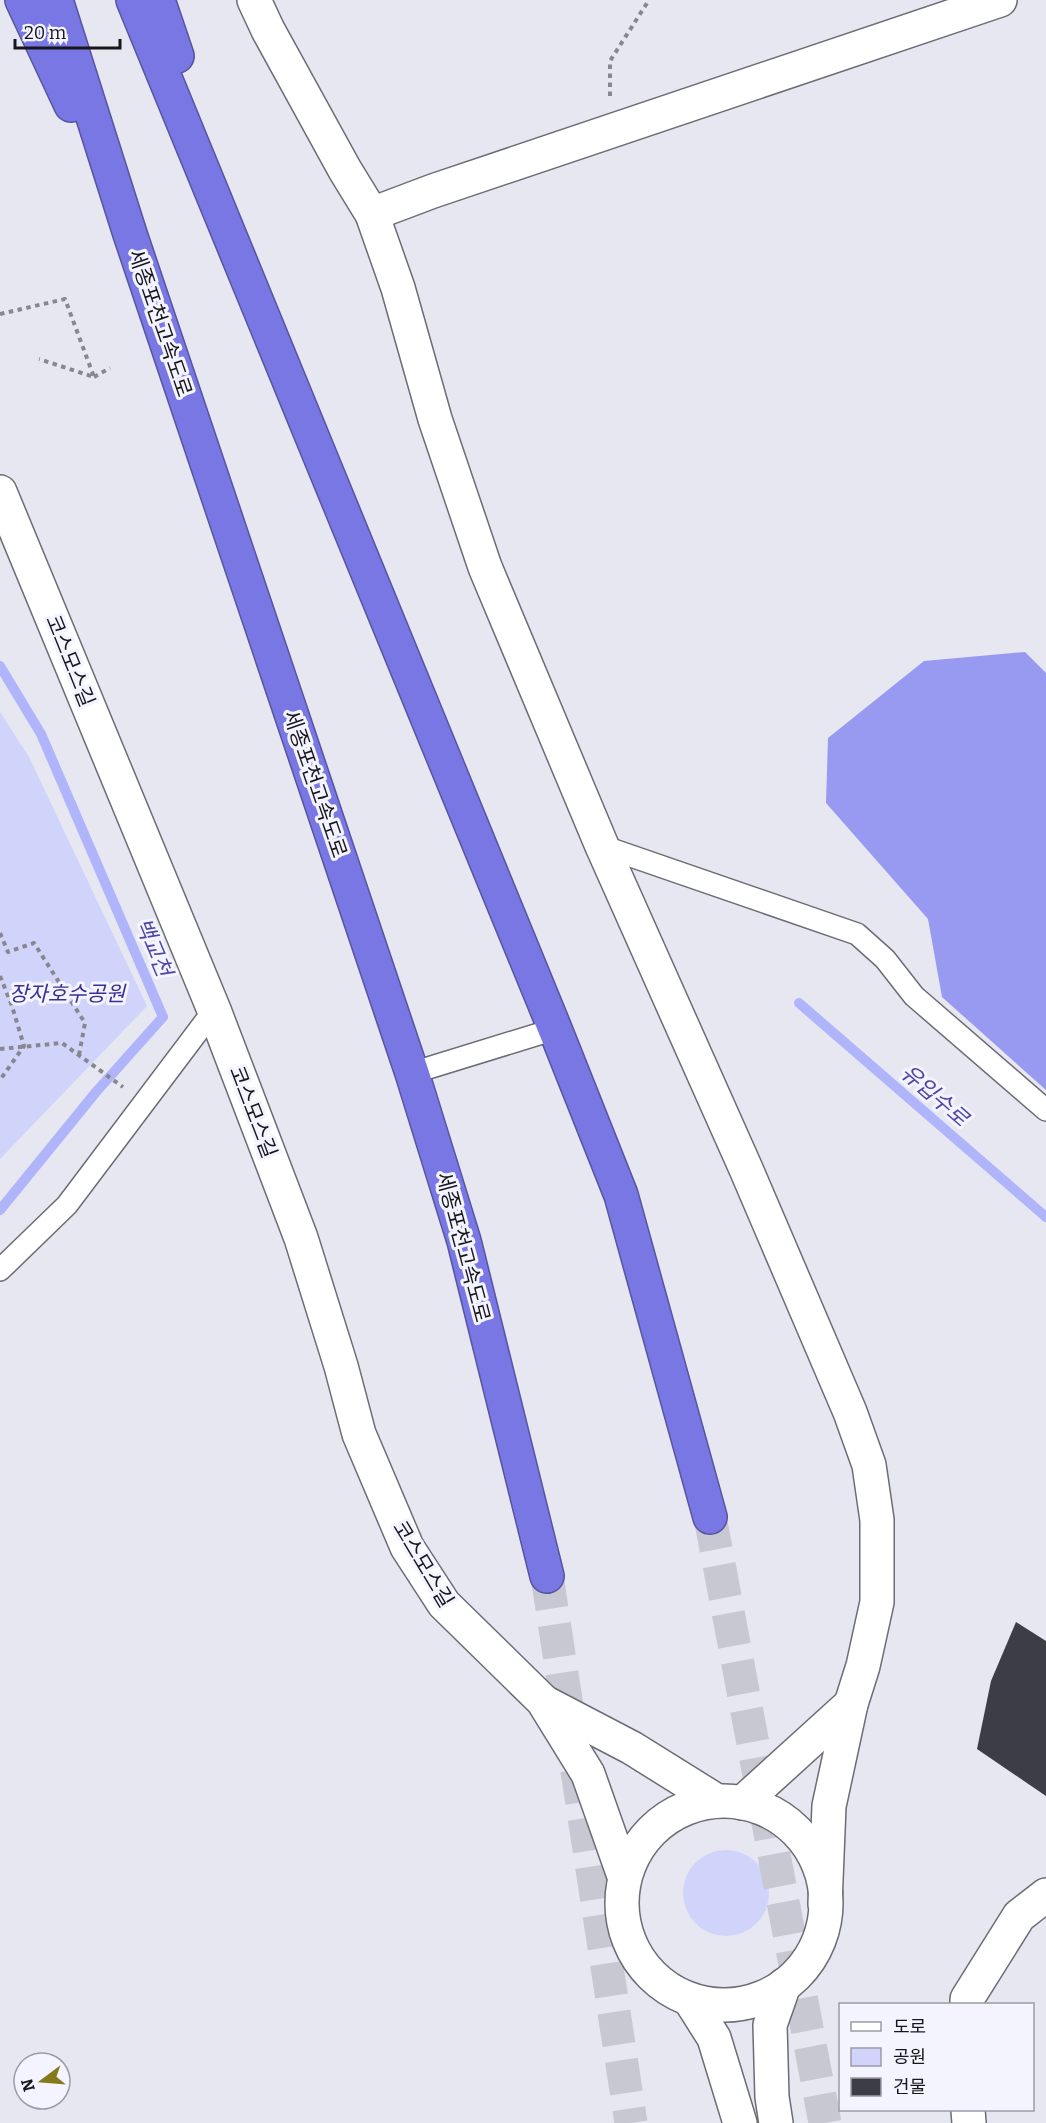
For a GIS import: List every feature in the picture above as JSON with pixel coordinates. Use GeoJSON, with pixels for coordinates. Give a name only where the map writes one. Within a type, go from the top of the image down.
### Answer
{"type":"FeatureCollection","features":[{"type":"Feature","properties":{"kind":"highway"},"geometry":{"type":"LineString","coordinates":[[22,0],[130,234]]}},
{"type":"Feature","properties":{"kind":"highway","name":"세종포천고속도로"},"geometry":{"type":"LineString","coordinates":[[56,0],[130,234],[412,1073],[464,1241],[547,1576]]}},
{"type":"Feature","properties":{"kind":"highway"},"geometry":{"type":"LineString","coordinates":[[132,0],[621,1195],[710,1517]]}},
{"type":"Feature","properties":{"kind":"highway"},"geometry":{"type":"LineString","coordinates":[[158,0],[193,102],[218,212]]}},
{"type":"Feature","properties":{"kind":"street"},"geometry":{"type":"LineString","coordinates":[[254,0],[268,30],[345,170],[372,214],[398,288],[435,419],[485,567],[602,846],[755,1190],[850,1412],[869,1465],[877,1520],[877,1602],[863,1666],[851,1704],[829,1806],[825,1904]]}},
{"type":"Feature","properties":{"kind":"street"},"geometry":{"type":"LineString","coordinates":[[372,214],[433,191],[1000,0]]}},
{"type":"Feature","properties":{"kind":"street","name":"코스모스길"},"geometry":{"type":"LineString","coordinates":[[0,492],[214,1010],[301,1238],[341,1366],[359,1434],[407,1547],[444,1604],[543,1701]]}},
{"type":"Feature","properties":{"kind":"street"},"geometry":{"type":"LineString","coordinates":[[543,1701],[730,1802]]}},
{"type":"Feature","properties":{"kind":"street"},"geometry":{"type":"LineString","coordinates":[[543,1701],[588,1774],[624,1876]]}},
{"type":"Feature","properties":{"kind":"street"},"geometry":{"type":"LineString","coordinates":[[730,1802],[851,1704]]}},
{"type":"Feature","properties":{"kind":"street"},"geometry":{"type":"LineString","coordinates":[[730,1802],[760,1807],[789,1824],[812,1850],[824,1882],[826,1917],[816,1950],[796,1977],[769,1996],[737,2006],[703,2004],[690,2000],[672,1992],[646,1971],[629,1942],[621,1909],[624,1876],[638,1845],[662,1821],[692,1805],[730,1802]]}},
{"type":"Feature","properties":{"kind":"street"},"geometry":{"type":"LineString","coordinates":[[966,2003],[1020,1916],[1046,1895]]}},
{"type":"Feature","properties":{"kind":"street"},"geometry":{"type":"LineString","coordinates":[[776,2123],[772,2097],[770,2025],[784,1985]]}},
{"type":"Feature","properties":{"kind":"street"},"geometry":{"type":"LineString","coordinates":[[690,2000],[714,2038],[740,2123]]}},
{"type":"Feature","properties":{"kind":"lane"},"geometry":{"type":"LineString","coordinates":[[602,846],[857,934],[885,959],[914,996],[1046,1110]]}},
{"type":"Feature","properties":{"kind":"lane"},"geometry":{"type":"LineString","coordinates":[[0,1270],[67,1205],[214,1010]]}},
{"type":"Feature","properties":{"kind":"lane"},"geometry":{"type":"LineString","coordinates":[[412,1073],[555,1029]]}},
{"type":"Feature","properties":{"kind":"path"},"geometry":{"type":"LineString","coordinates":[[609,132],[610,61],[649,0]]}},
{"type":"Feature","properties":{"kind":"path"},"geometry":{"type":"LineString","coordinates":[[0,314],[64,299],[94,377]]}},
{"type":"Feature","properties":{"kind":"path"},"geometry":{"type":"LineString","coordinates":[[39,359],[94,377],[110,368]]}},
{"type":"Feature","properties":{"kind":"path"},"geometry":{"type":"LineString","coordinates":[[0,933],[8,952],[34,943],[85,1023],[79,1055]]}},
{"type":"Feature","properties":{"kind":"path"},"geometry":{"type":"LineString","coordinates":[[0,976],[24,1046]]}},
{"type":"Feature","properties":{"kind":"path"},"geometry":{"type":"LineString","coordinates":[[0,1049],[62,1043],[123,1087]]}},
{"type":"Feature","properties":{"kind":"path"},"geometry":{"type":"LineString","coordinates":[[0,1080],[24,1046]]}},
{"type":"Feature","properties":{"kind":"green space","name":"장자호수공원"},"geometry":{"type":"Polygon","coordinates":[[[0,712],[29,757],[147,1006],[0,1159],[0,712]]]}},
{"type":"Feature","properties":{"kind":"green space"},"geometry":{"type":"Polygon","coordinates":[[[718,1850],[734,1850],[757,1862],[766,1876],[769,1893],[766,1910],[757,1924],[734,1936],[718,1936],[702,1929],[690,1917],[683,1901],[683,1885],[690,1869],[702,1857],[718,1850]]]}},
{"type":"Feature","properties":{"kind":"shaded area"},"geometry":{"type":"Polygon","coordinates":[[[1025,652],[1046,673],[1046,1090],[942,997],[928,919],[826,803],[828,738],[924,661],[1025,652]]]}},
{"type":"Feature","properties":{"kind":"building"},"geometry":{"type":"Polygon","coordinates":[[[1016,1622],[1046,1641],[1046,1796],[977,1749],[991,1681],[1016,1622]]]}},
{"type":"Feature","properties":{"kind":"waterway","name":"백교천"},"geometry":{"type":"LineString","coordinates":[[0,666],[41,734],[163,1017],[96,1092],[0,1210]]}},
{"type":"Feature","properties":{"kind":"waterway","name":"유입수로"},"geometry":{"type":"LineString","coordinates":[[799,1003],[1046,1217]]}},
{"type":"Feature","properties":{"kind":"tunnel"},"geometry":{"type":"LineString","coordinates":[[710,1517],[825,2123]]}},
{"type":"Feature","properties":{"kind":"tunnel"},"geometry":{"type":"LineString","coordinates":[[547,1576],[631,2123]]}}]}
